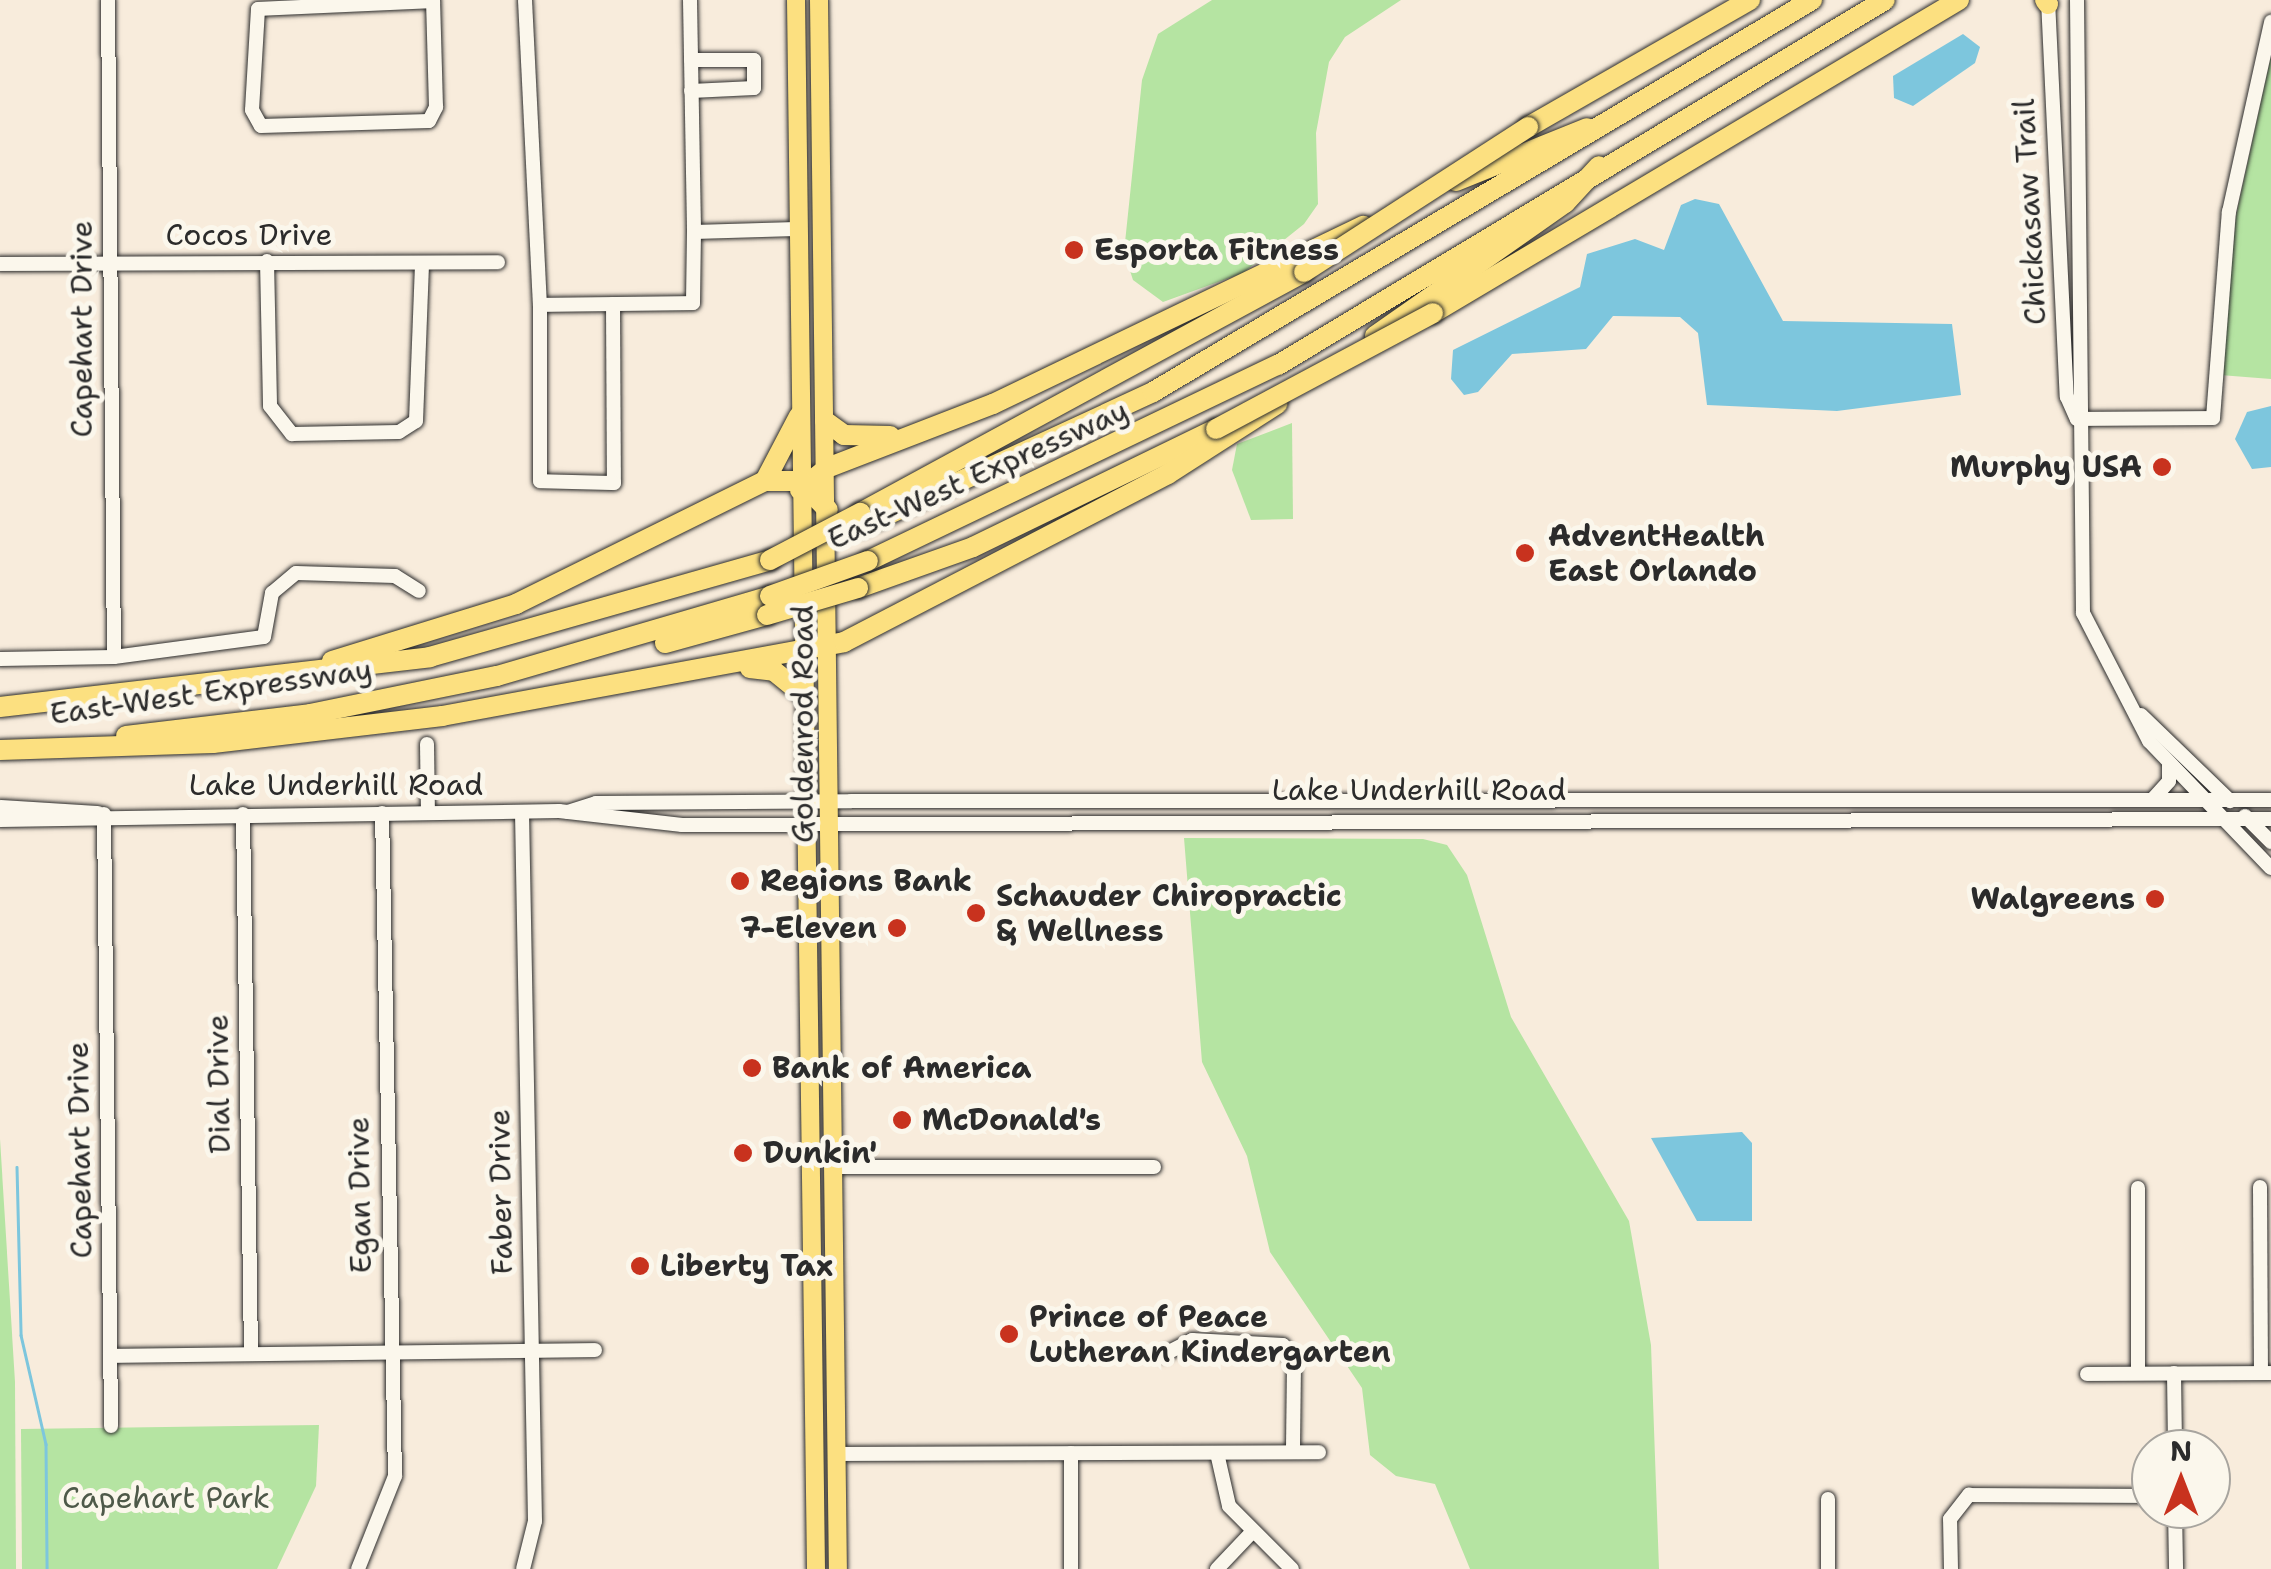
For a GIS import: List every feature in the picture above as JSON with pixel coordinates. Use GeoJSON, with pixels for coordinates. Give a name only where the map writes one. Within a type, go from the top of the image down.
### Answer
{"type":"FeatureCollection","features":[{"type":"Feature","properties":{"kind":"highway"},"geometry":{"type":"LineString","coordinates":[[861,520],[1304,272],[1528,127],[1750,0]]}},
{"type":"Feature","properties":{"kind":"highway","name":"East-West Expressway"},"geometry":{"type":"LineString","coordinates":[[0,707],[268,681],[430,657],[770,560],[1074,436],[1622,117],[1812,0]]}},
{"type":"Feature","properties":{"kind":"highway","name":"East-West Expressway"},"geometry":{"type":"LineString","coordinates":[[0,749],[310,714],[589,654],[769,605],[1278,365],[1599,166],[1884,0]]}},
{"type":"Feature","properties":{"kind":"highway"},"geometry":{"type":"LineString","coordinates":[[769,605],[858,588],[973,547],[1216,429],[1432,313],[1960,0]]}},
{"type":"Feature","properties":{"kind":"highway"},"geometry":{"type":"LineString","coordinates":[[802,485],[826,468],[1004,394],[1472,174],[1622,117]]}},
{"type":"Feature","properties":{"kind":"highway"},"geometry":{"type":"LineString","coordinates":[[0,749],[213,743],[530,704],[832,646],[1226,438],[1565,203],[1599,166]]}},
{"type":"Feature","properties":{"kind":"highway"},"geometry":{"type":"LineString","coordinates":[[825,422],[878,440],[1004,394]]}},
{"type":"Feature","properties":{"kind":"highway"},"geometry":{"type":"LineString","coordinates":[[765,481],[800,416]]}},
{"type":"Feature","properties":{"kind":"highway"},"geometry":{"type":"LineString","coordinates":[[268,681],[516,604],[765,481],[802,485],[828,510]]}},
{"type":"Feature","properties":{"kind":"highway"},"geometry":{"type":"LineString","coordinates":[[738,667],[774,671],[804,696]]}},
{"type":"Feature","properties":{"kind":"main road","name":"Goldenrod Road"},"geometry":{"type":"LineString","coordinates":[[796,0],[816,1569]]}},
{"type":"Feature","properties":{"kind":"main road","name":"Goldenrod Road"},"geometry":{"type":"LineString","coordinates":[[819,0],[832,646],[830,824],[838,1569]]}},
{"type":"Feature","properties":{"kind":"main road"},"geometry":{"type":"LineString","coordinates":[[798,184],[822,229]]}},
{"type":"Feature","properties":{"kind":"main road"},"geometry":{"type":"LineString","coordinates":[[796,230],[822,268]]}},
{"type":"Feature","properties":{"kind":"main road"},"geometry":{"type":"LineString","coordinates":[[811,1108],[820,1149],[835,1167]]}},
{"type":"Feature","properties":{"kind":"main road"},"geometry":{"type":"LineString","coordinates":[[812,1198],[826,1217],[826,1270],[835,1276]]}},
{"type":"Feature","properties":{"kind":"main road"},"geometry":{"type":"LineString","coordinates":[[814,1392],[837,1454]]}},
{"type":"Feature","properties":{"kind":"main road"},"geometry":{"type":"LineString","coordinates":[[816,1470],[828,1482],[838,1537]]}},
{"type":"Feature","properties":{"kind":"street","name":"Capehart Drive"},"geometry":{"type":"LineString","coordinates":[[108,0],[114,657]]}},
{"type":"Feature","properties":{"kind":"street"},"geometry":{"type":"LineString","coordinates":[[433,0],[429,121],[261,126],[252,110],[258,9],[433,0]]}},
{"type":"Feature","properties":{"kind":"street"},"geometry":{"type":"LineString","coordinates":[[525,0],[540,305],[540,481],[614,482],[614,304]]}},
{"type":"Feature","properties":{"kind":"street"},"geometry":{"type":"LineString","coordinates":[[540,305],[693,303],[690,0]]}},
{"type":"Feature","properties":{"kind":"street","name":"Chickasaw Trail"},"geometry":{"type":"LineString","coordinates":[[2077,0],[2084,398],[2077,419],[2081,600],[2133,708],[2169,762],[2271,868]]}},
{"type":"Feature","properties":{"kind":"street","name":"Chickasaw Trail"},"geometry":{"type":"LineString","coordinates":[[2047,2],[2066,397],[2077,419]]}},
{"type":"Feature","properties":{"kind":"street"},"geometry":{"type":"LineString","coordinates":[[2077,419],[2213,418],[2229,212],[2271,22]]}},
{"type":"Feature","properties":{"kind":"street"},"geometry":{"type":"LineString","coordinates":[[691,60],[754,60],[754,88],[692,91]]}},
{"type":"Feature","properties":{"kind":"street"},"geometry":{"type":"LineString","coordinates":[[694,232],[796,230]]}},
{"type":"Feature","properties":{"kind":"street"},"geometry":{"type":"LineString","coordinates":[[267,262],[270,406],[292,434],[399,432],[416,422],[422,262]]}},
{"type":"Feature","properties":{"kind":"street","name":"Cocos Drive"},"geometry":{"type":"LineString","coordinates":[[0,264],[498,262]]}},
{"type":"Feature","properties":{"kind":"street"},"geometry":{"type":"LineString","coordinates":[[0,659],[114,657],[264,637],[272,593],[296,574],[395,576],[419,591]]}},
{"type":"Feature","properties":{"kind":"street","name":"Chickasaw Trail"},"geometry":{"type":"LineString","coordinates":[[2133,708],[2271,842]]}},
{"type":"Feature","properties":{"kind":"street"},"geometry":{"type":"LineString","coordinates":[[427,744],[428,812]]}},
{"type":"Feature","properties":{"kind":"street"},"geometry":{"type":"LineString","coordinates":[[2152,798],[2169,781],[2169,762]]}},
{"type":"Feature","properties":{"kind":"street"},"geometry":{"type":"LineString","coordinates":[[1660,817],[1703,799]]}},
{"type":"Feature","properties":{"kind":"street"},"geometry":{"type":"LineString","coordinates":[[1807,816],[1847,799]]}},
{"type":"Feature","properties":{"kind":"street"},"geometry":{"type":"LineString","coordinates":[[1374,800],[1374,818]]}},
{"type":"Feature","properties":{"kind":"street","name":"Lake Underhill Road"},"geometry":{"type":"LineString","coordinates":[[568,812],[596,803],[830,801],[2271,800]]}},
{"type":"Feature","properties":{"kind":"street","name":"Lake Underhill Road"},"geometry":{"type":"LineString","coordinates":[[0,808],[104,814],[568,812],[639,824],[1807,816],[2271,819]]}},
{"type":"Feature","properties":{"kind":"street","name":"Egan Drive"},"geometry":{"type":"LineString","coordinates":[[358,1569],[395,1476],[382,812]]}},
{"type":"Feature","properties":{"kind":"street","name":"Faber Drive"},"geometry":{"type":"LineString","coordinates":[[522,812],[535,1521],[523,1569]]}},
{"type":"Feature","properties":{"kind":"street","name":"Capehart Drive"},"geometry":{"type":"LineString","coordinates":[[104,814],[111,1426]]}},
{"type":"Feature","properties":{"kind":"street","name":"Lake Underhill Road"},"geometry":{"type":"LineString","coordinates":[[0,820],[104,814]]}},
{"type":"Feature","properties":{"kind":"street","name":"Dial Drive"},"geometry":{"type":"LineString","coordinates":[[243,814],[251,1354]]}},
{"type":"Feature","properties":{"kind":"street"},"geometry":{"type":"LineString","coordinates":[[835,1167],[1154,1167]]}},
{"type":"Feature","properties":{"kind":"street"},"geometry":{"type":"LineString","coordinates":[[2087,1374],[2266,1373],[2260,1186]]}},
{"type":"Feature","properties":{"kind":"street"},"geometry":{"type":"LineString","coordinates":[[2138,1188],[2138,1373]]}},
{"type":"Feature","properties":{"kind":"street"},"geometry":{"type":"LineString","coordinates":[[1164,1355],[1192,1340],[1283,1345],[1294,1365],[1293,1452]]}},
{"type":"Feature","properties":{"kind":"street"},"geometry":{"type":"LineString","coordinates":[[110,1356],[595,1350]]}},
{"type":"Feature","properties":{"kind":"street"},"geometry":{"type":"LineString","coordinates":[[2174,1373],[2175,1429]]}},
{"type":"Feature","properties":{"kind":"street"},"geometry":{"type":"LineString","coordinates":[[837,1454],[1320,1452]]}},
{"type":"Feature","properties":{"kind":"street"},"geometry":{"type":"LineString","coordinates":[[1070,1453],[1071,1569]]}},
{"type":"Feature","properties":{"kind":"street"},"geometry":{"type":"LineString","coordinates":[[1217,1453],[1229,1506],[1292,1569]]}},
{"type":"Feature","properties":{"kind":"street"},"geometry":{"type":"LineString","coordinates":[[1951,1569],[1950,1519],[1970,1496],[2131,1496]]}},
{"type":"Feature","properties":{"kind":"street"},"geometry":{"type":"LineString","coordinates":[[1828,1498],[1828,1569]]}},
{"type":"Feature","properties":{"kind":"street"},"geometry":{"type":"LineString","coordinates":[[2176,1529],[2176,1569]]}},
{"type":"Feature","properties":{"kind":"street"},"geometry":{"type":"LineString","coordinates":[[1217,1569],[1253,1532]]}},
{"type":"Feature","properties":{"kind":"green space"},"geometry":{"type":"Polygon","coordinates":[[[1212,0],[1401,0],[1345,37],[1329,62],[1316,133],[1318,204],[1304,224],[1243,273],[1163,302],[1133,280],[1124,252],[1142,80],[1158,34],[1212,0]]]}},
{"type":"Feature","properties":{"kind":"green space"},"geometry":{"type":"Polygon","coordinates":[[[2271,56],[2271,379],[2220,375],[2236,216],[2271,56]]]}},
{"type":"Feature","properties":{"kind":"green space"},"geometry":{"type":"Polygon","coordinates":[[[1292,423],[1293,519],[1251,520],[1232,470],[1237,444],[1292,423]]]}},
{"type":"Feature","properties":{"kind":"green space"},"geometry":{"type":"Polygon","coordinates":[[[1184,838],[1423,839],[1447,845],[1467,875],[1511,1017],[1629,1221],[1651,1345],[1659,1569],[1470,1569],[1435,1484],[1396,1476],[1370,1455],[1362,1388],[1270,1252],[1247,1156],[1202,1062],[1184,838]]]}},
{"type":"Feature","properties":{"kind":"green space"},"geometry":{"type":"Polygon","coordinates":[[[0,1139],[15,1382],[16,1569],[0,1569],[0,1139]]]}},
{"type":"Feature","properties":{"kind":"green space","name":"Capehart Park"},"geometry":{"type":"Polygon","coordinates":[[[319,1425],[316,1486],[277,1569],[22,1569],[21,1429],[319,1425]]]}},
{"type":"Feature","properties":{"kind":"water"},"geometry":{"type":"Polygon","coordinates":[[[1963,34],[1980,47],[1975,63],[1913,106],[1894,98],[1893,76],[1963,34]]]}},
{"type":"Feature","properties":{"kind":"water"},"geometry":{"type":"Polygon","coordinates":[[[1695,199],[1719,204],[1783,321],[1952,324],[1961,395],[1837,411],[1707,405],[1698,333],[1680,317],[1613,316],[1586,349],[1512,354],[1478,392],[1464,395],[1451,379],[1453,350],[1580,287],[1587,254],[1635,239],[1664,250],[1681,205],[1695,199]]]}},
{"type":"Feature","properties":{"kind":"water"},"geometry":{"type":"Polygon","coordinates":[[[2271,406],[2271,467],[2252,469],[2235,439],[2247,412],[2271,406]]]}},
{"type":"Feature","properties":{"kind":"water"},"geometry":{"type":"Polygon","coordinates":[[[1742,1132],[1752,1143],[1752,1221],[1697,1221],[1651,1138],[1742,1132]]]}},
{"type":"Feature","properties":{"kind":"waterway"},"geometry":{"type":"LineString","coordinates":[[17,1167],[21,1335],[46,1444],[47,1569]]}},
{"type":"Feature","properties":{"kind":"place","name":"Esporta Fitness"},"geometry":{"type":"Point","coordinates":[1074,250]}},
{"type":"Feature","properties":{"kind":"place","name":"Murphy USA"},"geometry":{"type":"Point","coordinates":[2162,467]}},
{"type":"Feature","properties":{"kind":"place","name":"AdventHealth East Orlando"},"geometry":{"type":"Point","coordinates":[1525,553]}},
{"type":"Feature","properties":{"kind":"place","name":"Regions Bank"},"geometry":{"type":"Point","coordinates":[740,881]}},
{"type":"Feature","properties":{"kind":"place","name":"Walgreens"},"geometry":{"type":"Point","coordinates":[2155,899]}},
{"type":"Feature","properties":{"kind":"place","name":"Schauder Chiropractic & Wellness"},"geometry":{"type":"Point","coordinates":[976,913]}},
{"type":"Feature","properties":{"kind":"place","name":"7-Eleven"},"geometry":{"type":"Point","coordinates":[897,928]}},
{"type":"Feature","properties":{"kind":"place","name":"Bank of America"},"geometry":{"type":"Point","coordinates":[752,1068]}},
{"type":"Feature","properties":{"kind":"place","name":"McDonald's"},"geometry":{"type":"Point","coordinates":[902,1120]}},
{"type":"Feature","properties":{"kind":"place","name":"Dunkin'"},"geometry":{"type":"Point","coordinates":[743,1153]}},
{"type":"Feature","properties":{"kind":"place","name":"Liberty Tax"},"geometry":{"type":"Point","coordinates":[640,1266]}},
{"type":"Feature","properties":{"kind":"place","name":"Prince of Peace Lutheran Kindergarten"},"geometry":{"type":"Point","coordinates":[1009,1334]}}]}
